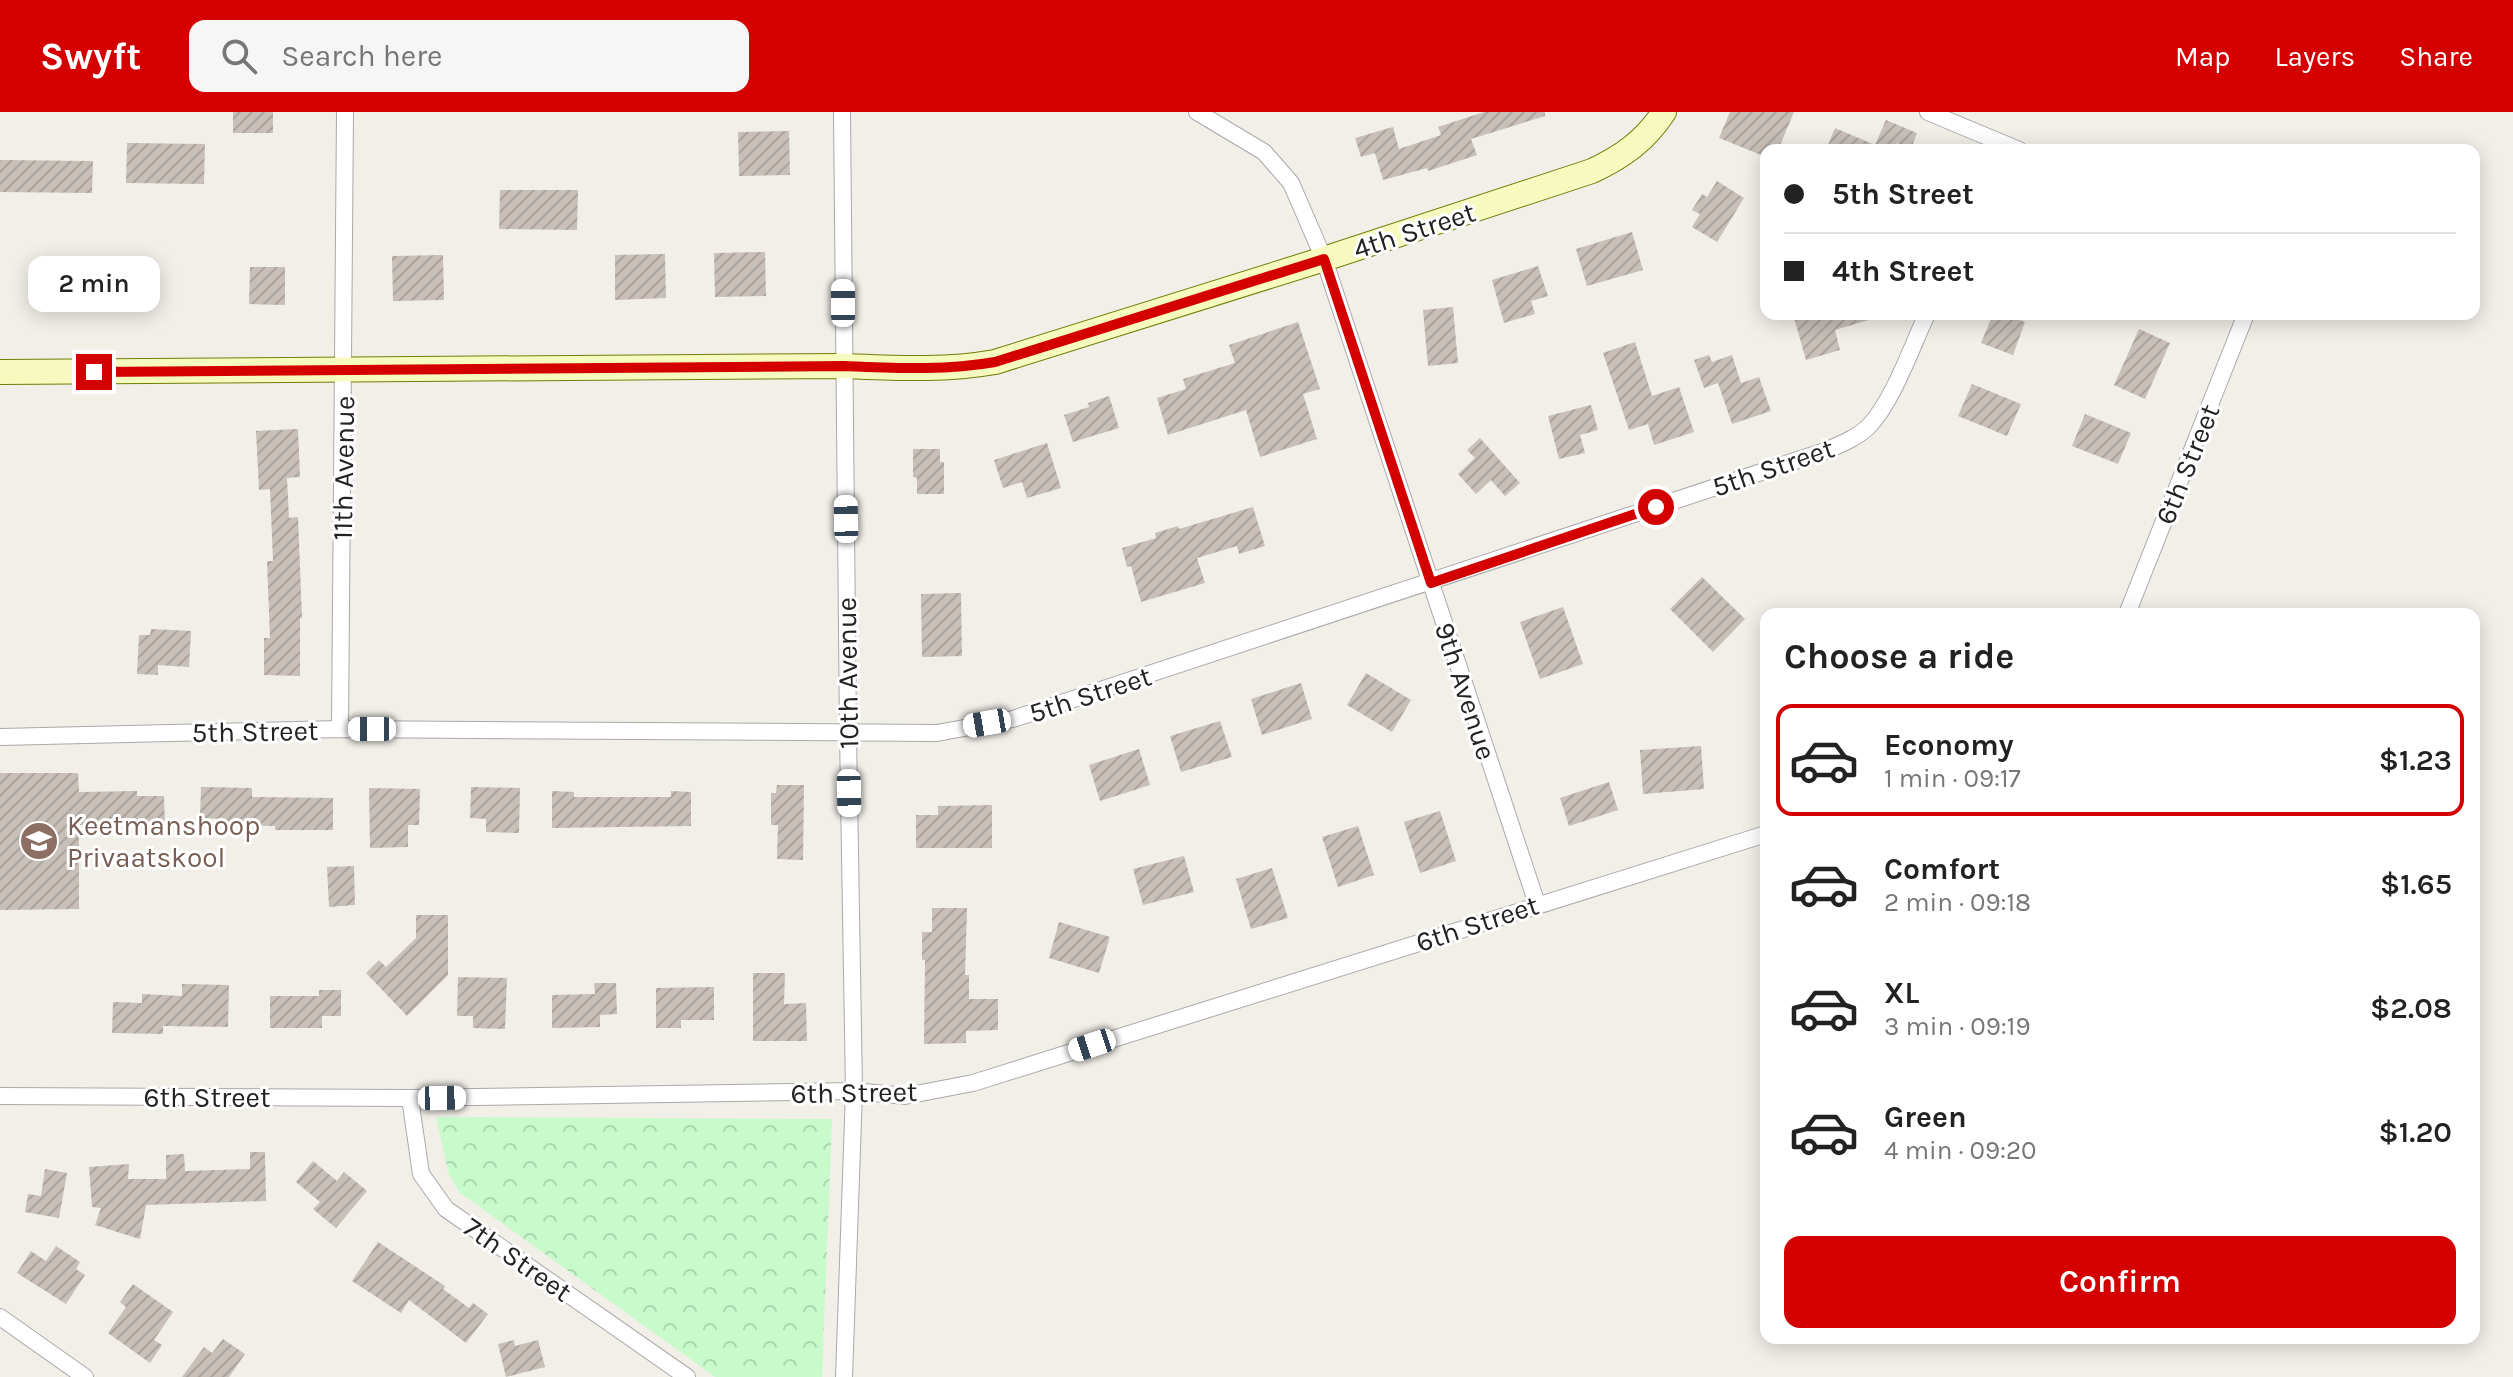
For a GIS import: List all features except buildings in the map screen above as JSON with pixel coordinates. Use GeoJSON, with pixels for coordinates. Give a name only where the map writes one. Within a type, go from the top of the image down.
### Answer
{"type":"FeatureCollection","features":[{"type":"Feature","properties":{"kind":"street","name":"11th Avenue"},"geometry":{"type":"LineString","coordinates":[[340,729],[345,112]]}},
{"type":"Feature","properties":{"kind":"street","name":"10th Avenue"},"geometry":{"type":"LineString","coordinates":[[842,112],[854,1091],[844,1377]]}},
{"type":"Feature","properties":{"kind":"street","name":"9th Avenue"},"geometry":{"type":"LineString","coordinates":[[1197,112],[1264,152],[1291,183],[1324,259],[1537,904]]}},
{"type":"Feature","properties":{"kind":"street","name":"4th Street"},"geometry":{"type":"LineString","coordinates":[[0,372],[844,366],[933,369],[995,362],[1592,171],[1618,159],[1636,145],[1652,130],[1664,112]]}},
{"type":"Feature","properties":{"kind":"street"},"geometry":{"type":"LineString","coordinates":[[1928,112],[1994,144]]}},
{"type":"Feature","properties":{"kind":"street","name":"5th Street"},"geometry":{"type":"LineString","coordinates":[[0,737],[340,729],[937,733],[1013,719],[1825,451],[1850,440],[1869,426],[1884,406],[1924,320]]}},
{"type":"Feature","properties":{"kind":"street","name":"6th Street"},"geometry":{"type":"LineString","coordinates":[[2129,608],[2244,320]]}},
{"type":"Feature","properties":{"kind":"street","name":"6th Street"},"geometry":{"type":"LineString","coordinates":[[0,1096],[410,1098],[854,1091],[905,1096],[973,1083],[1760,836]]}},
{"type":"Feature","properties":{"kind":"street","name":"7th Street"},"geometry":{"type":"LineString","coordinates":[[410,1098],[421,1174],[446,1209],[687,1377]]}},
{"type":"Feature","properties":{"kind":"street"},"geometry":{"type":"LineString","coordinates":[[0,1317],[85,1377]]}},
{"type":"Feature","properties":{"kind":"green space"},"geometry":{"type":"Polygon","coordinates":[[[436,1117],[832,1119],[822,1377],[715,1377],[459,1192],[449,1175],[436,1117]]]}},
{"type":"Feature","properties":{"kind":"place","name":"Keetmanshoop Privaatskool"},"geometry":{"type":"Point","coordinates":[39,841]}},
{"type":"Feature","properties":{"kind":"route"},"geometry":{"type":"LineString","coordinates":[[94,372],[966,367],[995,362],[1324,259],[1431,583],[1656,507]]}}]}
